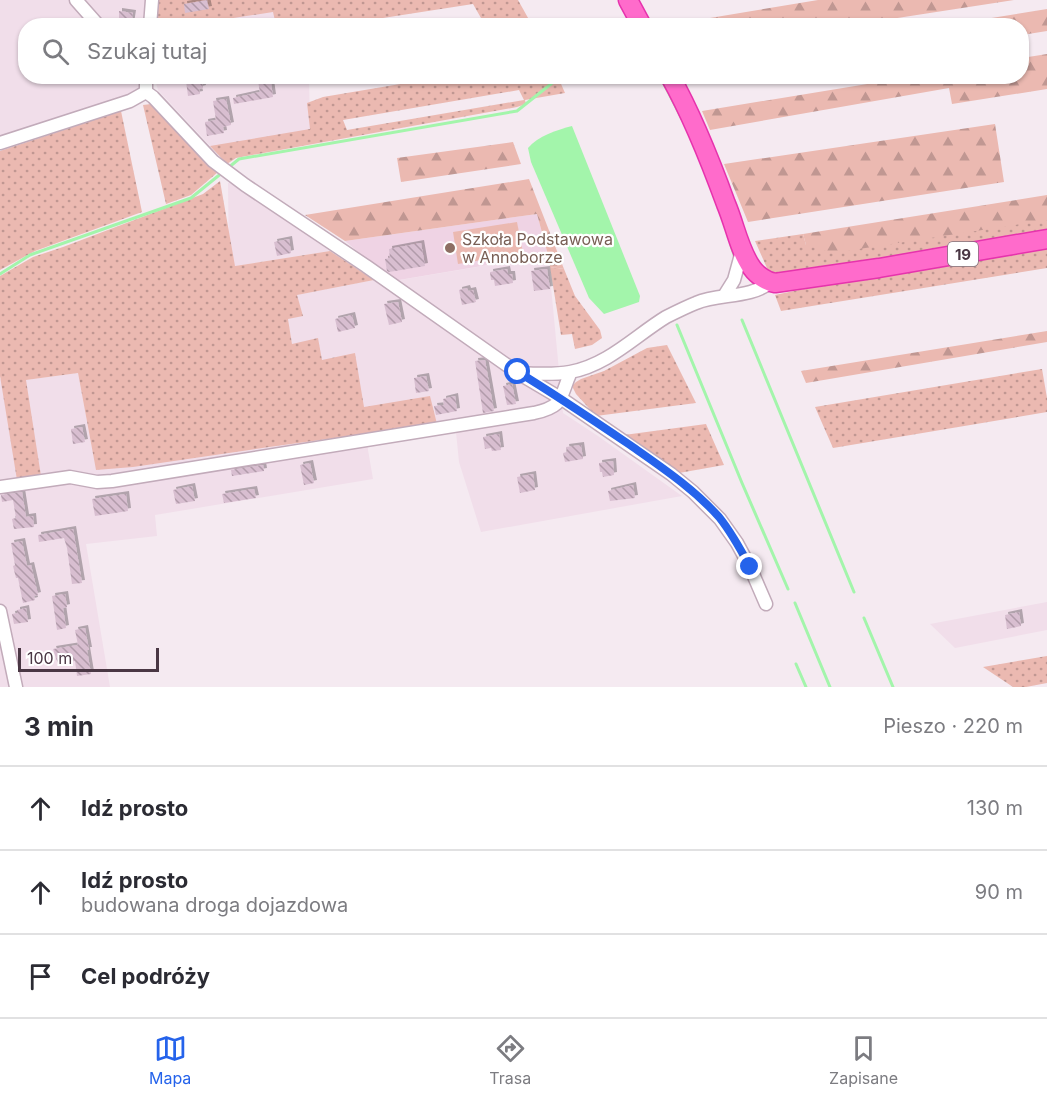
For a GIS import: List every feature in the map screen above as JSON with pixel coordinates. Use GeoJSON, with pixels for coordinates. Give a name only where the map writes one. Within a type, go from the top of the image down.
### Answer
{"type":"FeatureCollection","features":[{"type":"Feature","properties":{"kind":"highway"},"geometry":{"type":"LineString","coordinates":[[628,0],[638,18]]}},
{"type":"Feature","properties":{"kind":"highway"},"geometry":{"type":"LineString","coordinates":[[674,84],[704,147],[728,207],[742,251],[753,270],[771,282]]}},
{"type":"Feature","properties":{"kind":"highway","name":"19"},"geometry":{"type":"LineString","coordinates":[[771,282],[868,270],[1047,239]]}},
{"type":"Feature","properties":{"kind":"street"},"geometry":{"type":"LineString","coordinates":[[76,0],[92,18]]}},
{"type":"Feature","properties":{"kind":"street"},"geometry":{"type":"LineString","coordinates":[[151,18],[152,0]]}},
{"type":"Feature","properties":{"kind":"street"},"geometry":{"type":"LineString","coordinates":[[146,84],[146,92]]}},
{"type":"Feature","properties":{"kind":"street"},"geometry":{"type":"LineString","coordinates":[[0,143],[130,101],[146,92]]}},
{"type":"Feature","properties":{"kind":"street"},"geometry":{"type":"LineString","coordinates":[[146,92],[213,161],[244,185],[366,266],[518,372],[562,399],[671,474],[705,502],[737,543],[766,604]]}},
{"type":"Feature","properties":{"kind":"street"},"geometry":{"type":"LineString","coordinates":[[724,296],[734,280],[742,251]]}},
{"type":"Feature","properties":{"kind":"street"},"geometry":{"type":"LineString","coordinates":[[518,372],[571,372],[609,356],[672,314],[699,302],[751,292],[771,282]]}},
{"type":"Feature","properties":{"kind":"street"},"geometry":{"type":"LineString","coordinates":[[0,487],[70,477],[97,482],[112,481],[534,413],[551,409],[562,399],[571,372]]}},
{"type":"Feature","properties":{"kind":"street"},"geometry":{"type":"LineString","coordinates":[[0,611],[16,687]]}},
{"type":"Feature","properties":{"kind":"shaded area"},"geometry":{"type":"Polygon","coordinates":[[[0,0],[308,0],[309,18],[18,18],[18,84],[154,84],[133,94],[0,136],[0,0]]]}},
{"type":"Feature","properties":{"kind":"shaded area"},"geometry":{"type":"Polygon","coordinates":[[[156,84],[309,84],[310,129],[236,155],[227,164],[158,90],[156,84]]]}},
{"type":"Feature","properties":{"kind":"shaded area"},"geometry":{"type":"Polygon","coordinates":[[[572,126],[640,296],[639,302],[604,314],[589,298],[531,162],[528,148],[542,137],[572,126]]]}},
{"type":"Feature","properties":{"kind":"shaded area"},"geometry":{"type":"Polygon","coordinates":[[[228,183],[230,183],[330,251],[229,267],[228,183]]]}},
{"type":"Feature","properties":{"kind":"shaded area","name":"Szkoła Podstawowa w Annoborze"},"geometry":{"type":"Polygon","coordinates":[[[537,214],[548,255],[393,281],[345,241],[537,214]]]}},
{"type":"Feature","properties":{"kind":"shaded area"},"geometry":{"type":"Polygon","coordinates":[[[548,255],[563,413],[682,496],[481,532],[459,462],[456,432],[367,444],[373,479],[155,515],[157,536],[86,544],[110,687],[0,687],[0,379],[26,380],[78,373],[95,464],[321,360],[292,345],[288,319],[303,315],[296,295],[374,280],[400,280],[548,255]]]}},
{"type":"Feature","properties":{"kind":"shaded area"},"geometry":{"type":"Polygon","coordinates":[[[1047,602],[1047,630],[955,648],[930,624],[1047,602]]]}},
{"type":"Feature","properties":{"kind":"green space"},"geometry":{"type":"Polygon","coordinates":[[[157,0],[518,0],[528,18],[481,18],[473,4],[383,18],[274,18],[273,12],[234,18],[154,18],[157,0]]]}},
{"type":"Feature","properties":{"kind":"green space"},"geometry":{"type":"Polygon","coordinates":[[[818,0],[1014,0],[897,18],[710,18],[818,0]]]}},
{"type":"Feature","properties":{"kind":"green space"},"geometry":{"type":"Polygon","coordinates":[[[1047,9],[1047,31],[1029,34],[1029,18],[991,18],[1047,9]]]}},
{"type":"Feature","properties":{"kind":"green space"},"geometry":{"type":"Polygon","coordinates":[[[1047,54],[1047,89],[952,104],[949,88],[710,130],[702,111],[867,84],[1029,84],[1029,57],[1047,54]]]}},
{"type":"Feature","properties":{"kind":"green space"},"geometry":{"type":"Polygon","coordinates":[[[400,84],[561,84],[565,93],[525,100],[526,104],[517,107],[236,158],[227,164],[210,146],[310,129],[307,103],[323,97],[400,84]],[[519,90],[343,120],[347,130],[524,100],[519,90]]]}},
{"type":"Feature","properties":{"kind":"green space"},"geometry":{"type":"Polygon","coordinates":[[[143,105],[156,105],[218,172],[191,195],[166,204],[143,105]]]}},
{"type":"Feature","properties":{"kind":"green space"},"geometry":{"type":"Polygon","coordinates":[[[121,111],[142,212],[35,251],[0,270],[0,151],[121,111]]]}},
{"type":"Feature","properties":{"kind":"green space"},"geometry":{"type":"Polygon","coordinates":[[[995,124],[1004,182],[748,222],[724,164],[995,124]]]}},
{"type":"Feature","properties":{"kind":"green space"},"geometry":{"type":"Polygon","coordinates":[[[513,142],[521,164],[401,182],[397,158],[513,142]]]}},
{"type":"Feature","properties":{"kind":"green space"},"geometry":{"type":"Polygon","coordinates":[[[529,179],[564,269],[550,267],[537,214],[345,241],[305,215],[529,179]]]}},
{"type":"Feature","properties":{"kind":"green space"},"geometry":{"type":"Polygon","coordinates":[[[220,181],[235,266],[330,251],[374,280],[297,295],[303,316],[288,319],[292,344],[318,338],[322,360],[355,353],[364,407],[430,396],[437,424],[133,467],[96,470],[78,373],[26,380],[41,476],[17,480],[0,376],[0,276],[33,257],[203,194],[220,181]]]}},
{"type":"Feature","properties":{"kind":"green space"},"geometry":{"type":"Polygon","coordinates":[[[1047,195],[1047,220],[833,253],[806,245],[803,234],[1047,195]]]}},
{"type":"Feature","properties":{"kind":"green space"},"geometry":{"type":"Polygon","coordinates":[[[1047,219],[1047,232],[771,277],[755,241],[803,234],[806,245],[1047,219]]]}},
{"type":"Feature","properties":{"kind":"green space"},"geometry":{"type":"Polygon","coordinates":[[[517,222],[523,253],[458,264],[453,232],[517,222]]]}},
{"type":"Feature","properties":{"kind":"green space"},"geometry":{"type":"Polygon","coordinates":[[[1047,247],[1047,268],[781,311],[775,295],[855,278],[1047,247]]]}},
{"type":"Feature","properties":{"kind":"green space"},"geometry":{"type":"Polygon","coordinates":[[[550,267],[564,269],[575,296],[600,330],[602,338],[592,345],[575,349],[572,334],[561,335],[550,267]]]}},
{"type":"Feature","properties":{"kind":"green space"},"geometry":{"type":"Polygon","coordinates":[[[1047,331],[1047,342],[806,383],[801,371],[1047,331]]]}},
{"type":"Feature","properties":{"kind":"green space"},"geometry":{"type":"Polygon","coordinates":[[[667,345],[696,403],[596,416],[576,394],[572,386],[581,379],[604,371],[647,348],[667,345]]]}},
{"type":"Feature","properties":{"kind":"green space"},"geometry":{"type":"Polygon","coordinates":[[[1042,369],[1047,412],[833,448],[815,407],[1042,369]]]}},
{"type":"Feature","properties":{"kind":"green space"},"geometry":{"type":"Polygon","coordinates":[[[706,424],[724,465],[679,473],[624,435],[706,424]]]}},
{"type":"Feature","properties":{"kind":"green space"},"geometry":{"type":"Polygon","coordinates":[[[1047,656],[1047,683],[1026,687],[1013,687],[983,667],[1047,656]]]}},
{"type":"Feature","properties":{"kind":"building"},"geometry":{"type":"Polygon","coordinates":[[[207,0],[209,9],[185,13],[184,4],[207,0]]]}},
{"type":"Feature","properties":{"kind":"building"},"geometry":{"type":"Polygon","coordinates":[[[119,11],[133,13],[132,18],[119,18],[119,11]]]}},
{"type":"Feature","properties":{"kind":"building"},"geometry":{"type":"Polygon","coordinates":[[[186,84],[202,84],[203,88],[199,89],[200,94],[188,96],[186,84]]]}},
{"type":"Feature","properties":{"kind":"building"},"geometry":{"type":"Polygon","coordinates":[[[258,84],[271,84],[273,97],[234,104],[233,98],[260,92],[258,84]]]}},
{"type":"Feature","properties":{"kind":"building"},"geometry":{"type":"Polygon","coordinates":[[[226,99],[231,125],[223,127],[224,133],[207,136],[205,122],[216,120],[213,101],[226,99]]]}},
{"type":"Feature","properties":{"kind":"building"},"geometry":{"type":"Polygon","coordinates":[[[289,239],[291,253],[277,256],[274,242],[289,239]]]}},
{"type":"Feature","properties":{"kind":"building"},"geometry":{"type":"Polygon","coordinates":[[[421,243],[425,266],[387,271],[385,259],[390,258],[389,249],[421,243]]]}},
{"type":"Feature","properties":{"kind":"building"},"geometry":{"type":"Polygon","coordinates":[[[507,269],[508,274],[512,274],[513,283],[495,286],[490,272],[507,269]]]}},
{"type":"Feature","properties":{"kind":"building"},"geometry":{"type":"Polygon","coordinates":[[[547,269],[550,289],[534,291],[531,271],[547,269]]]}},
{"type":"Feature","properties":{"kind":"building"},"geometry":{"type":"Polygon","coordinates":[[[467,288],[468,291],[473,290],[476,302],[462,305],[459,290],[467,288]]]}},
{"type":"Feature","properties":{"kind":"building"},"geometry":{"type":"Polygon","coordinates":[[[398,302],[402,322],[389,325],[384,304],[398,302]]]}},
{"type":"Feature","properties":{"kind":"building"},"geometry":{"type":"Polygon","coordinates":[[[352,315],[355,328],[338,332],[335,319],[352,315]]]}},
{"type":"Feature","properties":{"kind":"building"},"geometry":{"type":"Polygon","coordinates":[[[485,360],[494,411],[483,413],[475,361],[485,360]]]}},
{"type":"Feature","properties":{"kind":"building"},"geometry":{"type":"Polygon","coordinates":[[[426,376],[429,391],[416,393],[414,378],[426,376]]]}},
{"type":"Feature","properties":{"kind":"building"},"geometry":{"type":"Polygon","coordinates":[[[512,384],[516,404],[507,405],[503,386],[512,384]]]}},
{"type":"Feature","properties":{"kind":"building"},"geometry":{"type":"Polygon","coordinates":[[[455,396],[457,411],[436,415],[434,406],[444,405],[443,399],[455,396]]]}},
{"type":"Feature","properties":{"kind":"building"},"geometry":{"type":"Polygon","coordinates":[[[82,427],[85,442],[73,444],[71,429],[82,427]]]}},
{"type":"Feature","properties":{"kind":"building"},"geometry":{"type":"Polygon","coordinates":[[[499,434],[501,450],[485,449],[483,437],[499,434]]]}},
{"type":"Feature","properties":{"kind":"building"},"geometry":{"type":"Polygon","coordinates":[[[581,445],[583,459],[565,462],[563,453],[567,452],[566,447],[581,445]]]}},
{"type":"Feature","properties":{"kind":"building"},"geometry":{"type":"Polygon","coordinates":[[[613,461],[614,475],[603,477],[599,463],[613,461]]]}},
{"type":"Feature","properties":{"kind":"building"},"geometry":{"type":"Polygon","coordinates":[[[310,463],[314,483],[304,485],[300,465],[310,463]]]}},
{"type":"Feature","properties":{"kind":"building"},"geometry":{"type":"Polygon","coordinates":[[[263,465],[264,471],[232,476],[231,470],[263,465]]]}},
{"type":"Feature","properties":{"kind":"building"},"geometry":{"type":"Polygon","coordinates":[[[533,474],[535,490],[520,493],[517,477],[533,474]]]}},
{"type":"Feature","properties":{"kind":"building"},"geometry":{"type":"Polygon","coordinates":[[[633,485],[635,498],[610,501],[608,491],[633,485]]]}},
{"type":"Feature","properties":{"kind":"building"},"geometry":{"type":"Polygon","coordinates":[[[192,486],[195,501],[176,504],[173,490],[192,486]]]}},
{"type":"Feature","properties":{"kind":"building"},"geometry":{"type":"Polygon","coordinates":[[[254,489],[256,498],[224,503],[222,494],[254,489]]]}},
{"type":"Feature","properties":{"kind":"building"},"geometry":{"type":"Polygon","coordinates":[[[22,492],[26,517],[33,516],[34,527],[14,529],[12,519],[16,518],[13,500],[2,502],[1,495],[22,492]]]}},
{"type":"Feature","properties":{"kind":"building"},"geometry":{"type":"Polygon","coordinates":[[[126,494],[128,511],[95,516],[92,499],[126,494]]]}},
{"type":"Feature","properties":{"kind":"building"},"geometry":{"type":"Polygon","coordinates":[[[73,529],[82,583],[72,584],[64,538],[39,542],[38,535],[73,529]]]}},
{"type":"Feature","properties":{"kind":"building"},"geometry":{"type":"Polygon","coordinates":[[[22,541],[27,566],[31,565],[38,595],[34,596],[35,600],[23,603],[13,566],[15,565],[11,543],[22,541]]]}},
{"type":"Feature","properties":{"kind":"building"},"geometry":{"type":"Polygon","coordinates":[[[65,594],[67,607],[63,608],[66,628],[57,630],[52,596],[65,594]]]}},
{"type":"Feature","properties":{"kind":"building"},"geometry":{"type":"Polygon","coordinates":[[[26,608],[28,622],[14,624],[12,614],[26,608]]]}},
{"type":"Feature","properties":{"kind":"building"},"geometry":{"type":"Polygon","coordinates":[[[1019,612],[1021,626],[1007,629],[1005,615],[1019,612]]]}},
{"type":"Feature","properties":{"kind":"building"},"geometry":{"type":"Polygon","coordinates":[[[85,628],[91,674],[77,676],[75,661],[58,664],[53,649],[78,645],[75,630],[85,628]]]}},
{"type":"Feature","properties":{"kind":"waterway"},"geometry":{"type":"LineString","coordinates":[[228,168],[239,159],[517,111],[551,84]]}},
{"type":"Feature","properties":{"kind":"waterway"},"geometry":{"type":"LineString","coordinates":[[664,84],[682,119]]}},
{"type":"Feature","properties":{"kind":"waterway"},"geometry":{"type":"LineString","coordinates":[[0,274],[30,255],[191,198],[223,172]]}},
{"type":"Feature","properties":{"kind":"waterway"},"geometry":{"type":"LineString","coordinates":[[731,245],[735,258]]}},
{"type":"Feature","properties":{"kind":"waterway"},"geometry":{"type":"LineString","coordinates":[[742,320],[854,592]]}},
{"type":"Feature","properties":{"kind":"waterway"},"geometry":{"type":"LineString","coordinates":[[677,325],[788,589]]}},
{"type":"Feature","properties":{"kind":"waterway"},"geometry":{"type":"LineString","coordinates":[[795,603],[830,687]]}},
{"type":"Feature","properties":{"kind":"waterway"},"geometry":{"type":"LineString","coordinates":[[864,618],[893,687]]}},
{"type":"Feature","properties":{"kind":"waterway"},"geometry":{"type":"LineString","coordinates":[[796,664],[806,687]]}},
{"type":"Feature","properties":{"kind":"place","name":"Szkoła Podstawowa w Annoborze"},"geometry":{"type":"Point","coordinates":[450,248]}},
{"type":"Feature","properties":{"kind":"route"},"geometry":{"type":"LineString","coordinates":[[518,372],[562,399],[671,474],[705,502],[737,543],[750,567]]}}]}
